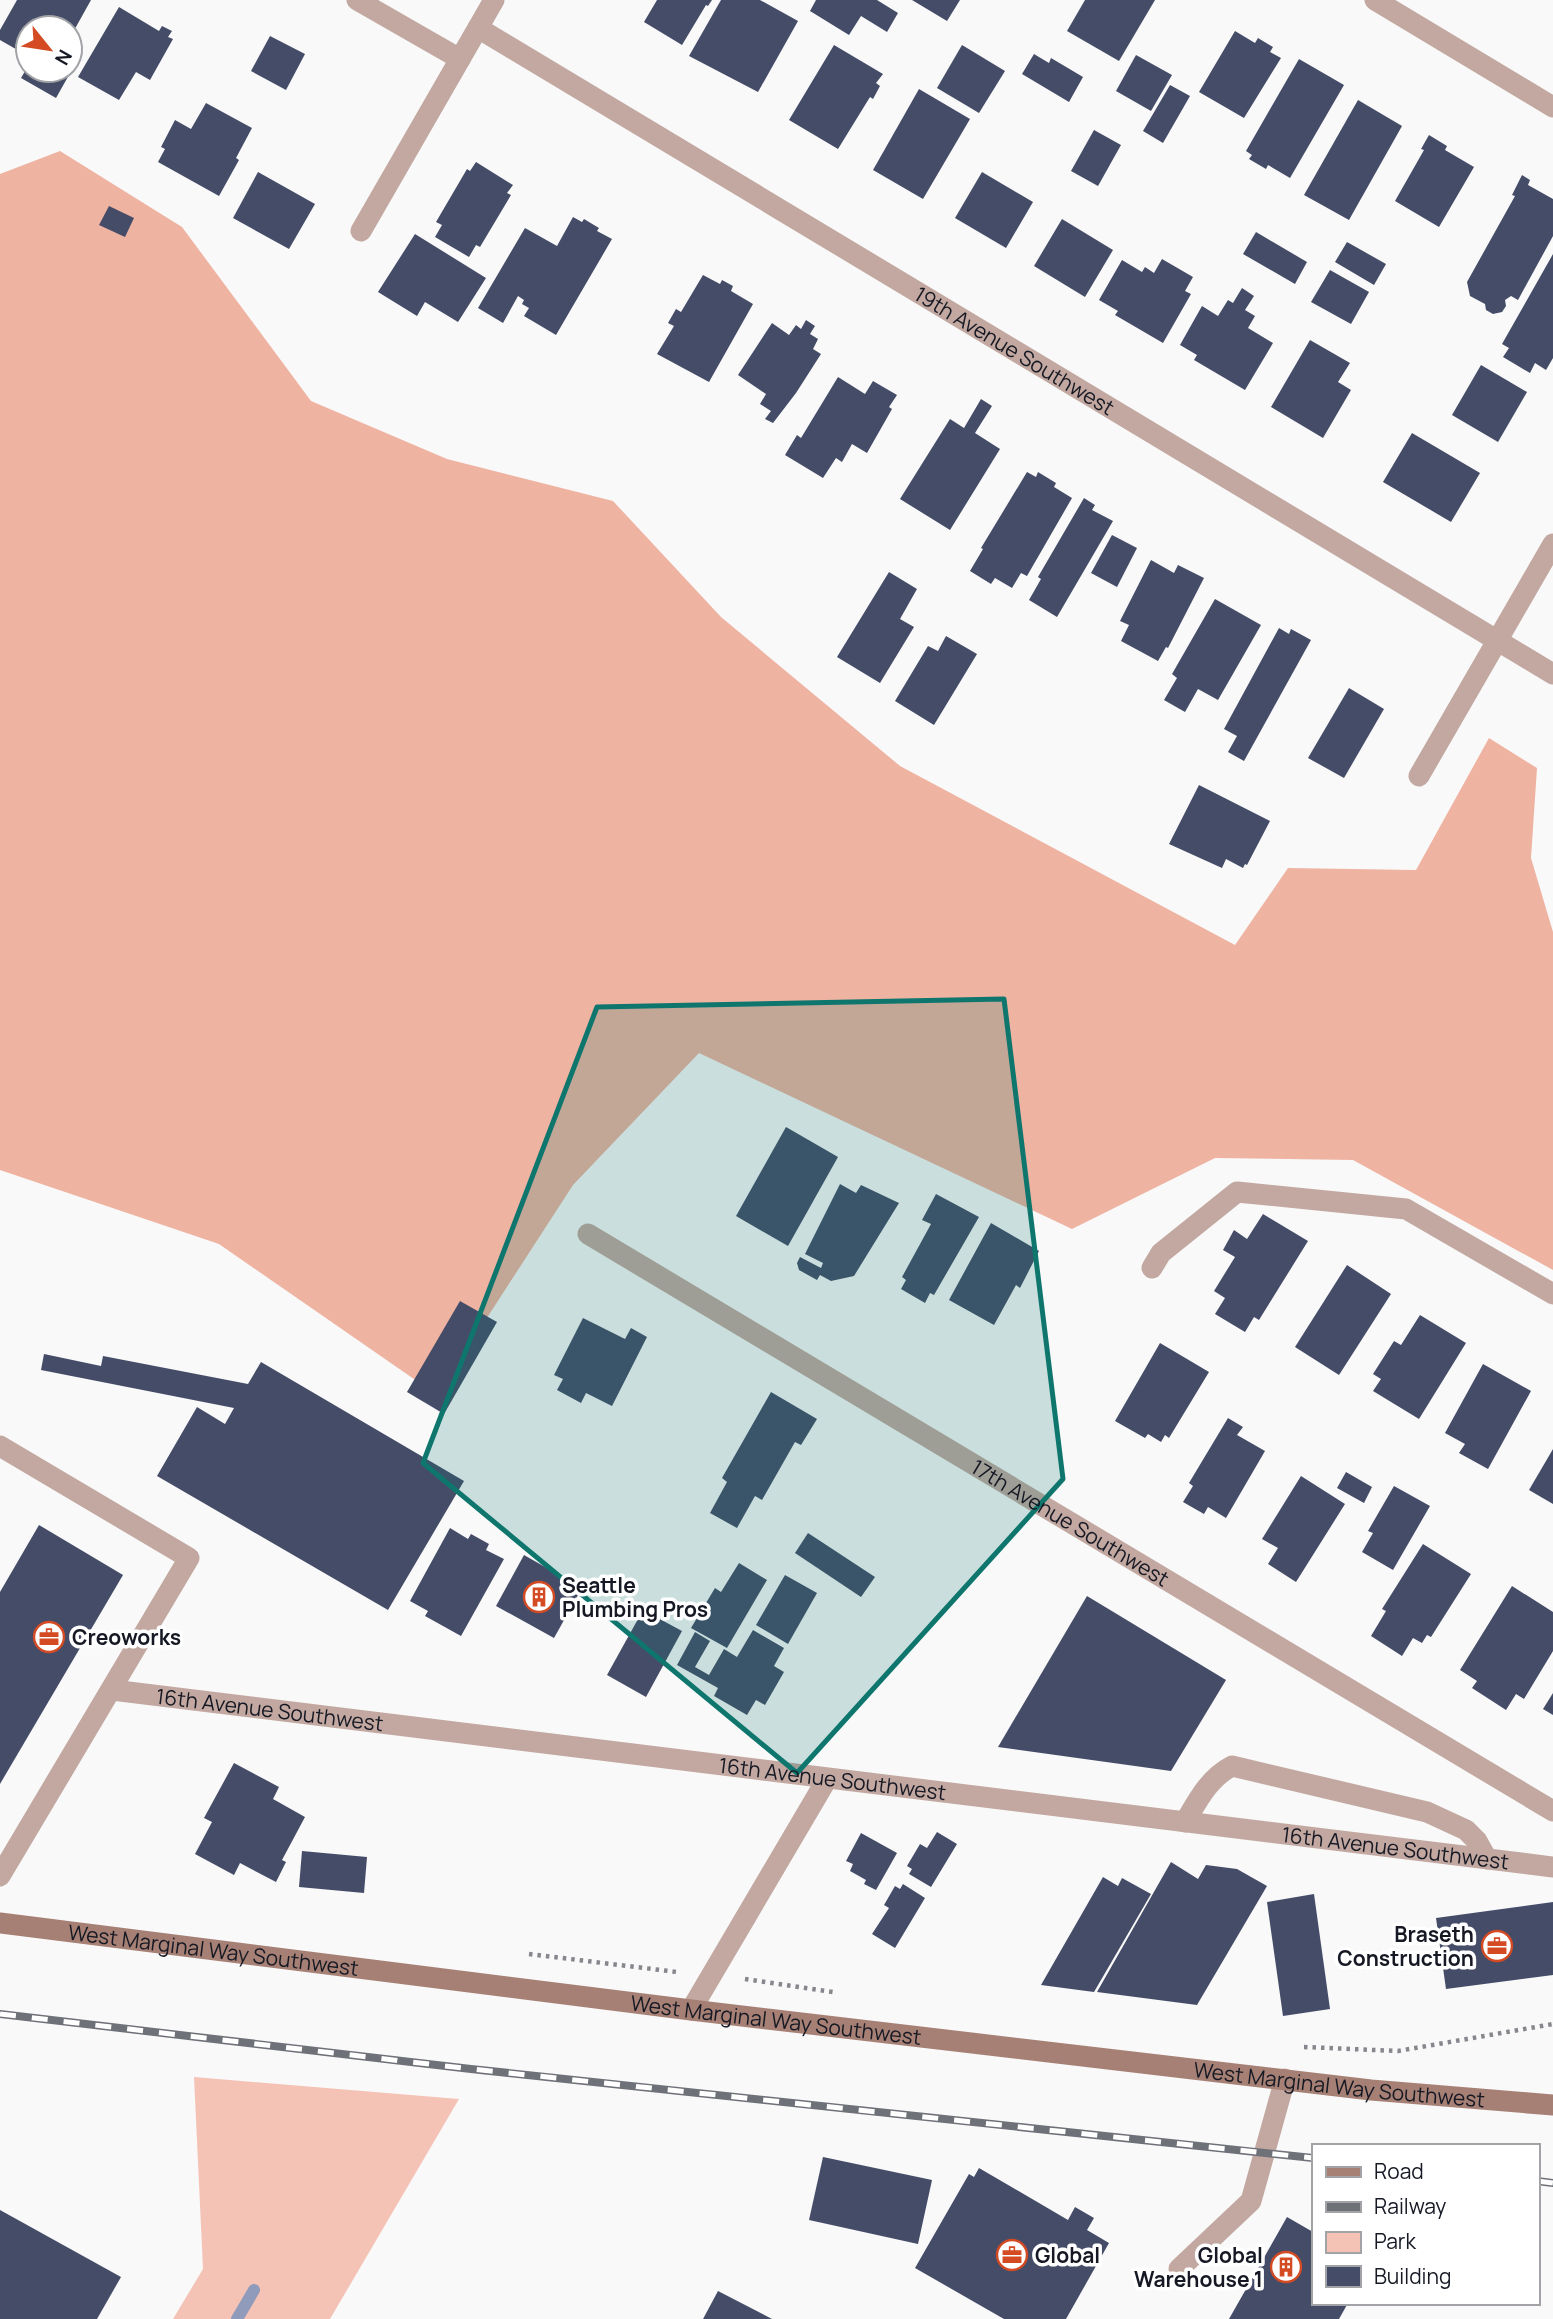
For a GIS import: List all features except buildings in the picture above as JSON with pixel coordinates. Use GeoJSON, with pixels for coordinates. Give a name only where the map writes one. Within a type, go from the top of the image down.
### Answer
{"type":"FeatureCollection","features":[{"type":"Feature","properties":{"kind":"main road","name":"West Marginal Way Southwest"},"geometry":{"type":"LineString","coordinates":[[0,1923],[691,2010],[1371,2090],[1553,2105]]}},
{"type":"Feature","properties":{"kind":"street"},"geometry":{"type":"LineString","coordinates":[[357,0],[460,59]]}},
{"type":"Feature","properties":{"kind":"street"},"geometry":{"type":"LineString","coordinates":[[361,231],[494,0]]}},
{"type":"Feature","properties":{"kind":"street"},"geometry":{"type":"LineString","coordinates":[[1375,0],[1553,107]]}},
{"type":"Feature","properties":{"kind":"street","name":"19th Avenue Southwest"},"geometry":{"type":"LineString","coordinates":[[478,28],[1553,674]]}},
{"type":"Feature","properties":{"kind":"street"},"geometry":{"type":"LineString","coordinates":[[1419,776],[1553,544]]}},
{"type":"Feature","properties":{"kind":"street"},"geometry":{"type":"LineString","coordinates":[[1152,1268],[1161,1253],[1237,1192],[1406,1209],[1553,1294]]}},
{"type":"Feature","properties":{"kind":"street","name":"17th Avenue Southwest"},"geometry":{"type":"LineString","coordinates":[[588,1234],[1553,1811]]}},
{"type":"Feature","properties":{"kind":"street"},"geometry":{"type":"LineString","coordinates":[[0,1446],[189,1558],[0,1876]]}},
{"type":"Feature","properties":{"kind":"street","name":"16th Avenue Southwest"},"geometry":{"type":"LineString","coordinates":[[112,1690],[1553,1867]]}},
{"type":"Feature","properties":{"kind":"street"},"geometry":{"type":"LineString","coordinates":[[1185,1822],[1207,1786],[1223,1771],[1233,1766],[1427,1812],[1466,1830],[1477,1841],[1487,1859]]}},
{"type":"Feature","properties":{"kind":"street"},"geometry":{"type":"LineString","coordinates":[[691,2010],[827,1779]]}},
{"type":"Feature","properties":{"kind":"street"},"geometry":{"type":"LineString","coordinates":[[1179,2269],[1251,2201],[1285,2079]]}},
{"type":"Feature","properties":{"kind":"path"},"geometry":{"type":"LineString","coordinates":[[753,1980],[846,1993]]}},
{"type":"Feature","properties":{"kind":"path"},"geometry":{"type":"LineString","coordinates":[[1302,2047],[1398,2051],[1553,2024]]}},
{"type":"Feature","properties":{"kind":"highlighted area"},"geometry":{"type":"Polygon","coordinates":[[[1004,999],[1063,1479],[797,1773],[423,1463],[597,1007],[1004,999]]]}},
{"type":"Feature","properties":{"kind":"green space"},"geometry":{"type":"Polygon","coordinates":[[[194,2077],[459,2099],[330,2319],[173,2319],[203,2269],[194,2077]]]}},
{"type":"Feature","properties":{"kind":"shaded area"},"geometry":{"type":"Polygon","coordinates":[[[60,151],[182,227],[311,401],[447,459],[613,501],[721,617],[900,766],[1235,945],[1288,868],[1416,870],[1489,738],[1537,768],[1531,858],[1553,932],[1553,1270],[1353,1160],[1215,1158],[1072,1229],[699,1053],[573,1185],[437,1395],[219,1244],[0,1170],[0,174],[60,151]]]}},
{"type":"Feature","properties":{"kind":"waterway"},"geometry":{"type":"LineString","coordinates":[[237,2319],[254,2290]]}},
{"type":"Feature","properties":{"kind":"railway"},"geometry":{"type":"LineString","coordinates":[[0,2014],[471,2069],[1312,2158]]}},
{"type":"Feature","properties":{"kind":"railway"},"geometry":{"type":"LineString","coordinates":[[1539,2181],[1553,2183]]}},
{"type":"Feature","properties":{"kind":"place","name":"Seattle Plumbing Pros"},"geometry":{"type":"Point","coordinates":[539,1597]}},
{"type":"Feature","properties":{"kind":"place","name":"Creoworks"},"geometry":{"type":"Point","coordinates":[49,1637]}},
{"type":"Feature","properties":{"kind":"place","name":"Braseth Construction"},"geometry":{"type":"Point","coordinates":[1497,1946]}},
{"type":"Feature","properties":{"kind":"place","name":"Global"},"geometry":{"type":"Point","coordinates":[1012,2255]}},
{"type":"Feature","properties":{"kind":"place","name":"Global Warehouse 1"},"geometry":{"type":"Point","coordinates":[1286,2267]}}]}
